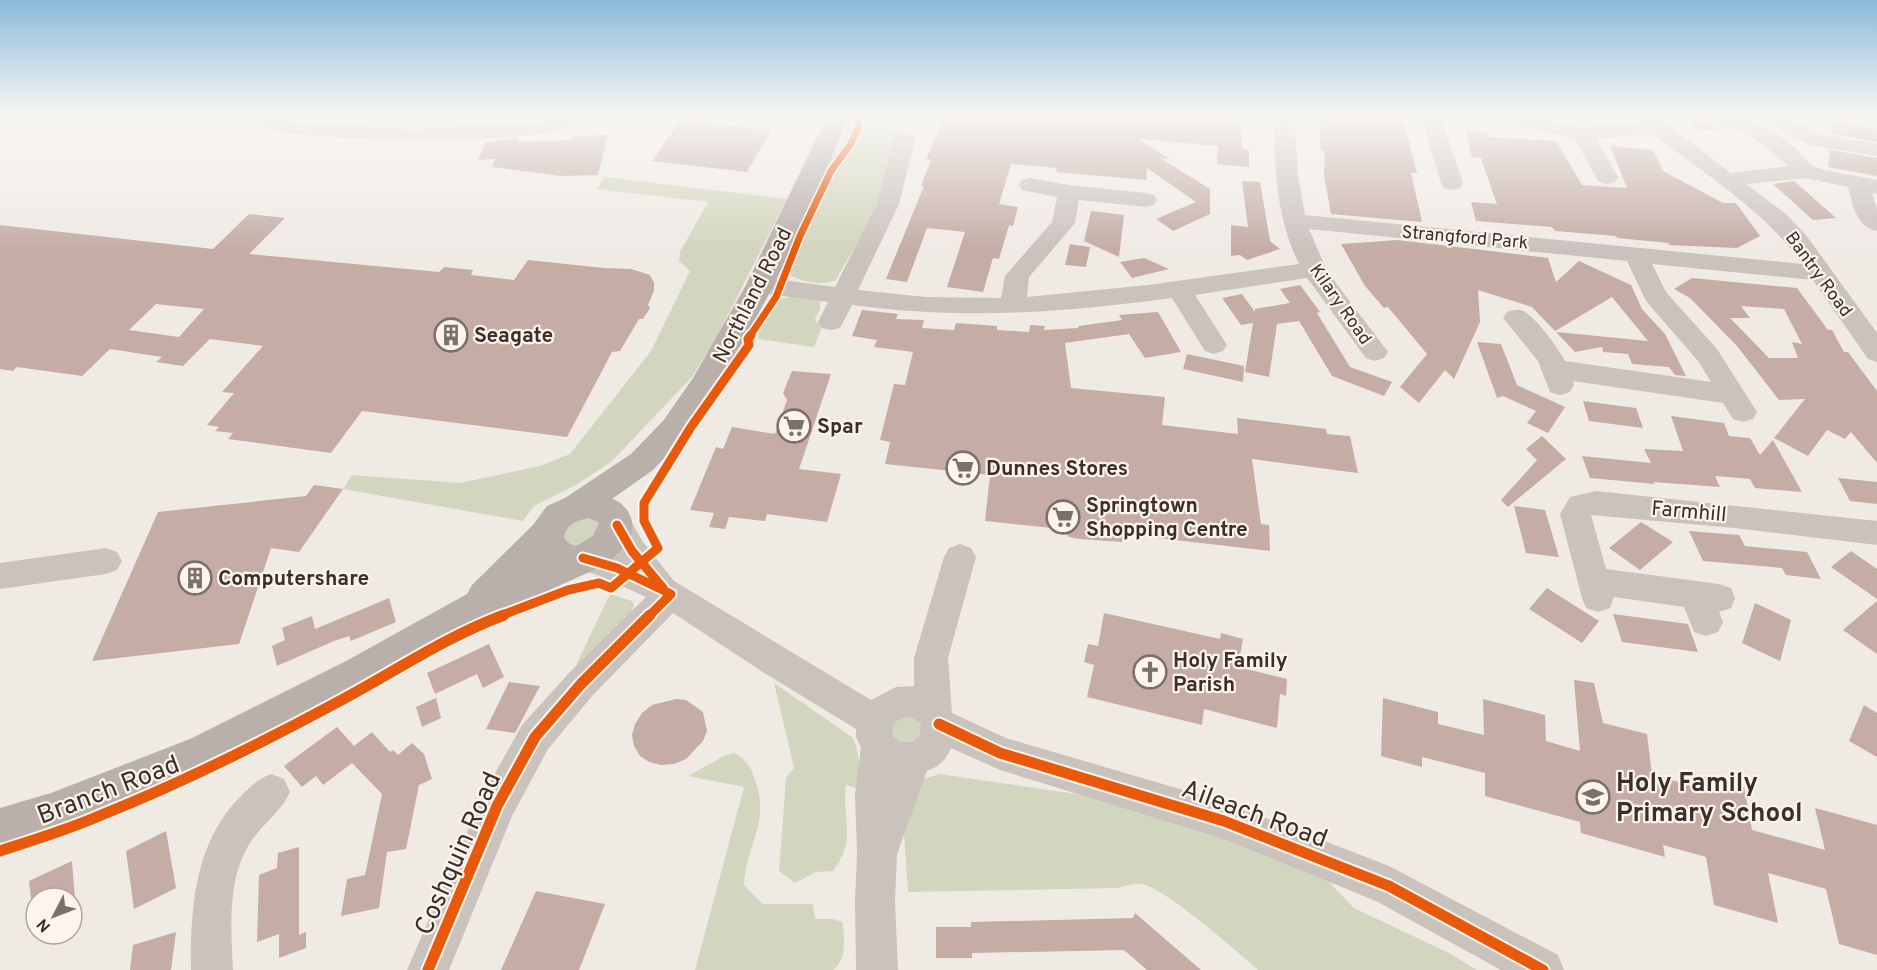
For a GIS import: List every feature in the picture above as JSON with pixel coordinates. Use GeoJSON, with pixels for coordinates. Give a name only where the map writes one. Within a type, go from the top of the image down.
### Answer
{"type":"FeatureCollection","features":[{"type":"Feature","properties":{"kind":"main road","name":"Northland Road"},"geometry":{"type":"LineString","coordinates":[[577,506],[642,462],[674,429],[705,384],[760,285],[819,159]]}},
{"type":"Feature","properties":{"kind":"main road","name":"Northland Road"},"geometry":{"type":"LineString","coordinates":[[616,521],[642,462]]}},
{"type":"Feature","properties":{"kind":"main road"},"geometry":{"type":"LineString","coordinates":[[577,506],[600,506],[616,521],[616,534],[602,551],[582,558],[559,556],[546,543],[546,534],[556,517],[577,506]]}},
{"type":"Feature","properties":{"kind":"main road","name":"Branch Road"},"geometry":{"type":"LineString","coordinates":[[468,610],[513,570],[546,534]]}},
{"type":"Feature","properties":{"kind":"main road","name":"Branch Road"},"geometry":{"type":"LineString","coordinates":[[0,830],[51,813],[204,752],[359,674],[468,610],[526,586],[582,558]]}},
{"type":"Feature","properties":{"kind":"street"},"geometry":{"type":"LineString","coordinates":[[831,322],[888,204],[899,159]]}},
{"type":"Feature","properties":{"kind":"street","name":"Kilary Road"},"geometry":{"type":"LineString","coordinates":[[1286,159],[1295,221],[1314,269],[1344,313],[1375,352]]}},
{"type":"Feature","properties":{"kind":"street"},"geometry":{"type":"LineString","coordinates":[[1444,159],[1452,183]]}},
{"type":"Feature","properties":{"kind":"street"},"geometry":{"type":"LineString","coordinates":[[1597,159],[1607,177]]}},
{"type":"Feature","properties":{"kind":"street","name":"Bantry Road"},"geometry":{"type":"LineString","coordinates":[[1700,159],[1785,226],[1798,240],[1877,353]]}},
{"type":"Feature","properties":{"kind":"street"},"geometry":{"type":"LineString","coordinates":[[1796,159],[1805,171]]}},
{"type":"Feature","properties":{"kind":"street"},"geometry":{"type":"LineString","coordinates":[[1728,180],[1805,171],[1867,185],[1867,214],[1877,224]]}},
{"type":"Feature","properties":{"kind":"street"},"geometry":{"type":"LineString","coordinates":[[1030,185],[1069,192],[1146,200]]}},
{"type":"Feature","properties":{"kind":"street"},"geometry":{"type":"LineString","coordinates":[[1013,304],[1017,276],[1063,223],[1069,192]]}},
{"type":"Feature","properties":{"kind":"street","name":"Strangford Park"},"geometry":{"type":"LineString","coordinates":[[1295,221],[1819,273]]}},
{"type":"Feature","properties":{"kind":"street"},"geometry":{"type":"LineString","coordinates":[[1515,327],[1550,358],[1558,377],[1701,391],[1738,403],[1708,355],[1655,295],[1635,253]]}},
{"type":"Feature","properties":{"kind":"street"},"geometry":{"type":"LineString","coordinates":[[760,285],[949,307],[1106,300],[1314,269]]}},
{"type":"Feature","properties":{"kind":"street"},"geometry":{"type":"LineString","coordinates":[[1180,290],[1214,336]]}},
{"type":"Feature","properties":{"kind":"street","name":"Farmhill"},"geometry":{"type":"LineString","coordinates":[[1707,605],[1596,589],[1575,514],[1581,505],[1596,503],[1734,516],[1877,533]]}},
{"type":"Feature","properties":{"kind":"street"},"geometry":{"type":"LineString","coordinates":[[616,521],[633,551],[668,592]]}},
{"type":"Feature","properties":{"kind":"street"},"geometry":{"type":"LineString","coordinates":[[877,970],[874,901],[877,854],[909,730],[960,557]]}},
{"type":"Feature","properties":{"kind":"street"},"geometry":{"type":"LineString","coordinates":[[582,558],[617,568],[668,592],[769,657],[909,730]]}},
{"type":"Feature","properties":{"kind":"street"},"geometry":{"type":"LineString","coordinates":[[0,576],[106,561]]}},
{"type":"Feature","properties":{"kind":"street","name":"Coshquin Road"},"geometry":{"type":"LineString","coordinates":[[428,970],[497,806],[535,737],[581,684],[668,592]]}},
{"type":"Feature","properties":{"kind":"street","name":"Aileach Road"},"geometry":{"type":"LineString","coordinates":[[909,730],[1000,753],[1224,820],[1378,881],[1544,970]]}},
{"type":"Feature","properties":{"kind":"street"},"geometry":{"type":"LineString","coordinates":[[212,970],[212,904],[220,865],[234,832],[271,792]]}},
{"type":"Feature","properties":{"kind":"green space"},"geometry":{"type":"Polygon","coordinates":[[[830,159],[893,159],[880,204],[835,281],[820,283],[792,276],[780,268],[830,159]]]}},
{"type":"Feature","properties":{"kind":"green space"},"geometry":{"type":"Polygon","coordinates":[[[604,177],[787,199],[714,342],[692,377],[611,462],[576,485],[534,506],[523,521],[343,489],[352,475],[460,483],[540,466],[570,454],[651,351],[690,271],[679,261],[680,252],[708,202],[597,189],[604,177]]]}},
{"type":"Feature","properties":{"kind":"green space"},"geometry":{"type":"Polygon","coordinates":[[[810,298],[820,302],[820,310],[815,318],[817,323],[824,323],[814,347],[758,339],[759,332],[779,299],[810,298]]]}},
{"type":"Feature","properties":{"kind":"green space"},"geometry":{"type":"Polygon","coordinates":[[[588,517],[598,521],[601,525],[585,547],[566,546],[561,532],[569,523],[588,517]]]}},
{"type":"Feature","properties":{"kind":"green space"},"geometry":{"type":"Polygon","coordinates":[[[610,594],[632,601],[634,605],[628,623],[568,682],[610,594]]]}},
{"type":"Feature","properties":{"kind":"green space"},"geometry":{"type":"Polygon","coordinates":[[[774,683],[852,737],[859,763],[860,789],[846,785],[847,838],[841,859],[833,871],[816,872],[795,883],[779,871],[786,778],[794,768],[774,683]]]}},
{"type":"Feature","properties":{"kind":"green space"},"geometry":{"type":"Polygon","coordinates":[[[916,710],[927,739],[893,746],[885,721],[916,710]]]}},
{"type":"Feature","properties":{"kind":"green space"},"geometry":{"type":"Polygon","coordinates":[[[734,753],[751,769],[759,793],[759,820],[744,885],[763,904],[813,904],[815,919],[833,919],[842,922],[843,954],[838,966],[833,970],[695,970],[744,787],[688,776],[734,753]]]}},
{"type":"Feature","properties":{"kind":"green space"},"geometry":{"type":"Polygon","coordinates":[[[940,774],[1083,795],[1199,829],[1324,877],[1354,908],[1449,953],[1477,970],[1258,970],[1218,935],[1167,896],[1141,884],[1118,888],[908,892],[903,820],[916,785],[924,779],[940,774]]]}},
{"type":"Feature","properties":{"kind":"building"},"geometry":{"type":"Polygon","coordinates":[[[495,159],[602,159],[598,175],[562,176],[492,167],[495,159]]]}},
{"type":"Feature","properties":{"kind":"building"},"geometry":{"type":"Polygon","coordinates":[[[653,159],[754,159],[747,172],[652,161],[653,159]]]}},
{"type":"Feature","properties":{"kind":"building"},"geometry":{"type":"Polygon","coordinates":[[[927,159],[1162,159],[1210,189],[1210,214],[1173,231],[1156,219],[1196,202],[1147,168],[1146,180],[1056,172],[1057,168],[1011,164],[999,204],[1018,207],[1013,226],[1009,225],[999,259],[993,258],[983,292],[947,287],[965,232],[927,228],[907,282],[886,279],[924,186],[921,186],[931,160],[927,159]]]}},
{"type":"Feature","properties":{"kind":"building"},"geometry":{"type":"Polygon","coordinates":[[[1217,159],[1249,159],[1249,167],[1217,164],[1217,159]]]}},
{"type":"Feature","properties":{"kind":"building"},"geometry":{"type":"Polygon","coordinates":[[[1325,159],[1414,159],[1417,173],[1411,173],[1422,222],[1331,214],[1324,175],[1325,159]]]}},
{"type":"Feature","properties":{"kind":"building"},"geometry":{"type":"Polygon","coordinates":[[[1481,159],[1567,159],[1582,185],[1627,188],[1615,159],[1657,159],[1663,171],[1723,203],[1736,203],[1760,236],[1737,248],[1669,245],[1669,243],[1617,238],[1616,236],[1555,231],[1552,227],[1476,221],[1471,202],[1497,204],[1481,159]]]}},
{"type":"Feature","properties":{"kind":"building"},"geometry":{"type":"Polygon","coordinates":[[[1829,159],[1877,159],[1877,176],[1828,167],[1829,159]]]}},
{"type":"Feature","properties":{"kind":"building"},"geometry":{"type":"Polygon","coordinates":[[[1242,181],[1260,182],[1270,241],[1280,249],[1247,260],[1240,255],[1231,256],[1231,225],[1248,227],[1242,181]]]}},
{"type":"Feature","properties":{"kind":"building"},"geometry":{"type":"Polygon","coordinates":[[[1794,181],[1836,218],[1813,220],[1773,184],[1794,181]]]}},
{"type":"Feature","properties":{"kind":"building"},"geometry":{"type":"Polygon","coordinates":[[[1091,211],[1124,215],[1119,257],[1084,241],[1091,211]]]}},
{"type":"Feature","properties":{"kind":"building","name":"Seagate"},"geometry":{"type":"Polygon","coordinates":[[[249,214],[285,218],[249,254],[439,272],[444,267],[473,270],[471,275],[514,280],[528,260],[631,269],[650,275],[654,283],[654,291],[648,305],[650,308],[643,319],[639,319],[620,351],[612,352],[567,437],[362,411],[331,453],[228,439],[233,433],[215,431],[219,427],[207,425],[234,393],[222,392],[263,346],[210,339],[183,366],[156,362],[162,357],[110,349],[82,376],[17,367],[13,371],[0,369],[0,225],[213,249],[249,214]],[[156,304],[129,330],[179,337],[204,309],[156,304]]]}},
{"type":"Feature","properties":{"kind":"building"},"geometry":{"type":"Polygon","coordinates":[[[1398,240],[1548,258],[1556,282],[1579,261],[1631,285],[1642,309],[1665,334],[1686,376],[1675,375],[1669,367],[1632,364],[1628,354],[1603,352],[1602,347],[1575,352],[1556,332],[1648,341],[1612,297],[1555,331],[1532,307],[1478,290],[1480,322],[1454,379],[1445,370],[1419,403],[1400,387],[1427,354],[1388,307],[1384,308],[1365,286],[1341,244],[1398,240]]]}},
{"type":"Feature","properties":{"kind":"building"},"geometry":{"type":"Polygon","coordinates":[[[1070,244],[1090,247],[1086,267],[1065,265],[1070,244]]]}},
{"type":"Feature","properties":{"kind":"building"},"geometry":{"type":"Polygon","coordinates":[[[1144,258],[1169,269],[1132,278],[1120,262],[1144,258]]]}},
{"type":"Feature","properties":{"kind":"building"},"geometry":{"type":"Polygon","coordinates":[[[1692,278],[1797,288],[1828,330],[1832,330],[1844,352],[1848,352],[1877,391],[1877,463],[1851,432],[1845,439],[1827,430],[1808,456],[1774,438],[1805,399],[1779,400],[1737,346],[1690,298],[1674,289],[1692,278]],[[1741,306],[1750,318],[1730,318],[1769,358],[1798,358],[1792,342],[1802,344],[1784,309],[1741,306]]]}},
{"type":"Feature","properties":{"kind":"building"},"geometry":{"type":"Polygon","coordinates":[[[1300,285],[1320,312],[1317,313],[1350,367],[1392,382],[1384,396],[1332,376],[1299,321],[1277,324],[1269,377],[1245,372],[1253,323],[1241,325],[1222,298],[1242,294],[1255,312],[1255,309],[1290,303],[1280,289],[1300,285]]]}},
{"type":"Feature","properties":{"kind":"building"},"geometry":{"type":"Polygon","coordinates":[[[862,310],[898,314],[896,319],[924,320],[922,328],[954,330],[956,323],[997,326],[997,330],[1029,332],[1030,325],[1045,326],[1044,330],[1078,328],[1122,320],[1119,315],[1158,312],[1181,352],[1145,358],[1129,334],[1065,343],[1071,388],[1165,397],[1162,425],[1238,434],[1237,418],[1326,429],[1327,434],[1350,436],[1358,473],[1252,459],[1261,524],[1269,525],[1270,551],[1123,534],[1122,542],[1080,539],[1069,537],[1061,529],[985,521],[990,475],[885,464],[890,442],[880,440],[894,384],[905,385],[913,352],[874,347],[877,340],[852,336],[862,310]]]}},
{"type":"Feature","properties":{"kind":"building"},"geometry":{"type":"Polygon","coordinates":[[[1477,342],[1501,344],[1517,385],[1565,407],[1548,433],[1527,423],[1536,411],[1503,396],[1497,398],[1477,342]]]}},
{"type":"Feature","properties":{"kind":"building"},"geometry":{"type":"Polygon","coordinates":[[[1187,354],[1244,366],[1243,382],[1183,369],[1187,354]]]}},
{"type":"Feature","properties":{"kind":"building"},"geometry":{"type":"Polygon","coordinates":[[[792,371],[831,374],[799,469],[841,474],[827,522],[767,514],[765,521],[729,517],[725,529],[709,527],[714,513],[690,510],[716,447],[723,449],[732,427],[775,434],[787,400],[783,393],[792,371]]]}},
{"type":"Feature","properties":{"kind":"building"},"geometry":{"type":"Polygon","coordinates":[[[1583,401],[1636,408],[1643,428],[1589,421],[1583,401]]]}},
{"type":"Feature","properties":{"kind":"building"},"geometry":{"type":"Polygon","coordinates":[[[1671,416],[1724,423],[1729,436],[1750,438],[1760,455],[1773,440],[1802,492],[1755,488],[1750,479],[1715,476],[1720,487],[1590,478],[1582,456],[1651,463],[1644,449],[1683,451],[1671,416]]]}},
{"type":"Feature","properties":{"kind":"building"},"geometry":{"type":"Polygon","coordinates":[[[1542,436],[1566,459],[1508,507],[1501,500],[1537,460],[1526,449],[1542,436]]]}},
{"type":"Feature","properties":{"kind":"building"},"geometry":{"type":"Polygon","coordinates":[[[1838,478],[1877,482],[1877,504],[1850,501],[1838,478]]]}},
{"type":"Feature","properties":{"kind":"building","name":"Computershare"},"geometry":{"type":"Polygon","coordinates":[[[314,485],[343,489],[299,552],[271,548],[239,644],[92,661],[158,512],[306,496],[314,485]]]}},
{"type":"Feature","properties":{"kind":"building"},"geometry":{"type":"Polygon","coordinates":[[[1514,506],[1545,510],[1559,557],[1526,553],[1514,506]]]}},
{"type":"Feature","properties":{"kind":"building"},"geometry":{"type":"Polygon","coordinates":[[[1641,522],[1673,542],[1640,570],[1609,548],[1641,522]]]}},
{"type":"Feature","properties":{"kind":"building"},"geometry":{"type":"Polygon","coordinates":[[[1689,531],[1739,535],[1745,546],[1807,552],[1821,579],[1786,575],[1782,568],[1703,561],[1689,531]]]}},
{"type":"Feature","properties":{"kind":"building"},"geometry":{"type":"Polygon","coordinates":[[[1851,551],[1877,569],[1877,599],[1831,567],[1851,551]]]}},
{"type":"Feature","properties":{"kind":"building"},"geometry":{"type":"Polygon","coordinates":[[[1547,588],[1599,621],[1582,643],[1529,609],[1547,588]]]}},
{"type":"Feature","properties":{"kind":"building"},"geometry":{"type":"Polygon","coordinates":[[[389,598],[396,622],[351,641],[349,636],[334,641],[277,666],[272,646],[285,640],[282,628],[312,616],[315,629],[389,598]]]}},
{"type":"Feature","properties":{"kind":"building"},"geometry":{"type":"Polygon","coordinates":[[[1877,601],[1877,654],[1843,630],[1877,601]]]}},
{"type":"Feature","properties":{"kind":"building"},"geometry":{"type":"Polygon","coordinates":[[[1755,603],[1791,620],[1780,661],[1742,643],[1755,603]]]}},
{"type":"Feature","properties":{"kind":"building","name":"Holy Family Parish"},"geometry":{"type":"Polygon","coordinates":[[[1104,613],[1220,639],[1221,633],[1243,639],[1238,667],[1287,679],[1286,696],[1280,694],[1277,728],[1204,709],[1202,725],[1087,697],[1094,665],[1084,662],[1088,644],[1098,646],[1104,613]]]}},
{"type":"Feature","properties":{"kind":"building"},"geometry":{"type":"Polygon","coordinates":[[[1613,614],[1688,624],[1698,652],[1622,642],[1613,614]]]}},
{"type":"Feature","properties":{"kind":"building"},"geometry":{"type":"Polygon","coordinates":[[[489,644],[504,677],[483,688],[477,674],[435,694],[427,673],[489,644]]]}},
{"type":"Feature","properties":{"kind":"building"},"geometry":{"type":"Polygon","coordinates":[[[1574,680],[1594,683],[1603,723],[1647,734],[1652,775],[1690,785],[1688,773],[1744,787],[1752,830],[1825,850],[1815,808],[1877,825],[1877,955],[1839,944],[1826,889],[1768,873],[1778,923],[1714,905],[1706,857],[1663,845],[1665,857],[1581,833],[1580,822],[1485,796],[1485,773],[1422,757],[1422,767],[1381,756],[1383,698],[1438,712],[1438,724],[1484,735],[1483,699],[1545,715],[1546,741],[1580,751],[1574,680]]]}},
{"type":"Feature","properties":{"kind":"building"},"geometry":{"type":"Polygon","coordinates":[[[509,682],[540,686],[515,733],[486,729],[509,682]]]}},
{"type":"Feature","properties":{"kind":"building"},"geometry":{"type":"Polygon","coordinates":[[[436,698],[441,718],[422,727],[416,707],[436,698]]]}},
{"type":"Feature","properties":{"kind":"building"},"geometry":{"type":"Polygon","coordinates":[[[676,699],[686,700],[703,712],[707,731],[703,741],[686,759],[674,764],[661,765],[649,762],[640,756],[634,746],[632,735],[635,724],[642,713],[652,705],[676,699]]]}},
{"type":"Feature","properties":{"kind":"building"},"geometry":{"type":"Polygon","coordinates":[[[1864,705],[1877,713],[1877,757],[1849,741],[1864,705]]]}},
{"type":"Feature","properties":{"kind":"building"},"geometry":{"type":"Polygon","coordinates":[[[337,727],[354,746],[372,732],[390,752],[393,750],[398,755],[412,743],[424,754],[432,779],[419,785],[406,849],[387,852],[379,908],[341,916],[347,879],[365,875],[382,794],[352,763],[323,785],[316,776],[302,787],[284,766],[337,727]]]}},
{"type":"Feature","properties":{"kind":"building"},"geometry":{"type":"Polygon","coordinates":[[[166,831],[176,888],[134,909],[126,851],[166,831]]]}},
{"type":"Feature","properties":{"kind":"building"},"geometry":{"type":"Polygon","coordinates":[[[299,847],[299,935],[306,932],[306,948],[279,958],[279,934],[257,942],[259,875],[277,868],[278,853],[299,847]]]}},
{"type":"Feature","properties":{"kind":"building"},"geometry":{"type":"Polygon","coordinates":[[[72,861],[74,886],[30,886],[29,881],[72,861]]]}},
{"type":"Feature","properties":{"kind":"building"},"geometry":{"type":"Polygon","coordinates":[[[536,891],[605,904],[579,970],[501,970],[536,891]]]}},
{"type":"Feature","properties":{"kind":"building"},"geometry":{"type":"Polygon","coordinates":[[[1135,913],[1201,970],[1147,970],[1124,950],[972,953],[972,958],[936,958],[936,927],[971,927],[971,922],[1133,918],[1135,913]]]}},
{"type":"Feature","properties":{"kind":"building"},"geometry":{"type":"Polygon","coordinates":[[[176,932],[171,970],[130,970],[133,945],[176,932]]]}},
{"type":"Feature","properties":{"kind":"cycle path"},"geometry":{"type":"LineString","coordinates":[[0,851],[98,817],[192,776],[335,704],[423,652],[470,628],[568,590],[599,583],[611,588],[658,548],[644,521],[644,503],[691,427],[749,345],[748,339],[776,297],[800,236],[831,171],[840,159]]}},
{"type":"Feature","properties":{"kind":"cycle path"},"geometry":{"type":"LineString","coordinates":[[617,525],[632,551],[663,588]]}},
{"type":"Feature","properties":{"kind":"cycle path"},"geometry":{"type":"LineString","coordinates":[[428,970],[497,806],[535,737],[581,684],[671,594],[617,568],[583,558]]}},
{"type":"Feature","properties":{"kind":"cycle path"},"geometry":{"type":"LineString","coordinates":[[939,724],[1000,753],[1224,821],[1389,886],[1543,970]]}},
{"type":"Feature","properties":{"kind":"place","name":"Seagate"},"geometry":{"type":"Point","coordinates":[451,335]}},
{"type":"Feature","properties":{"kind":"place","name":"Spar"},"geometry":{"type":"Point","coordinates":[794,426]}},
{"type":"Feature","properties":{"kind":"place","name":"Dunnes Stores"},"geometry":{"type":"Point","coordinates":[963,468]}},
{"type":"Feature","properties":{"kind":"place","name":"Springtown Shopping Centre"},"geometry":{"type":"Point","coordinates":[1063,517]}},
{"type":"Feature","properties":{"kind":"place","name":"Computershare"},"geometry":{"type":"Point","coordinates":[195,578]}},
{"type":"Feature","properties":{"kind":"place","name":"Holy Family Parish"},"geometry":{"type":"Point","coordinates":[1150,672]}},
{"type":"Feature","properties":{"kind":"place","name":"Holy Family Primary School"},"geometry":{"type":"Point","coordinates":[1593,797]}}]}
